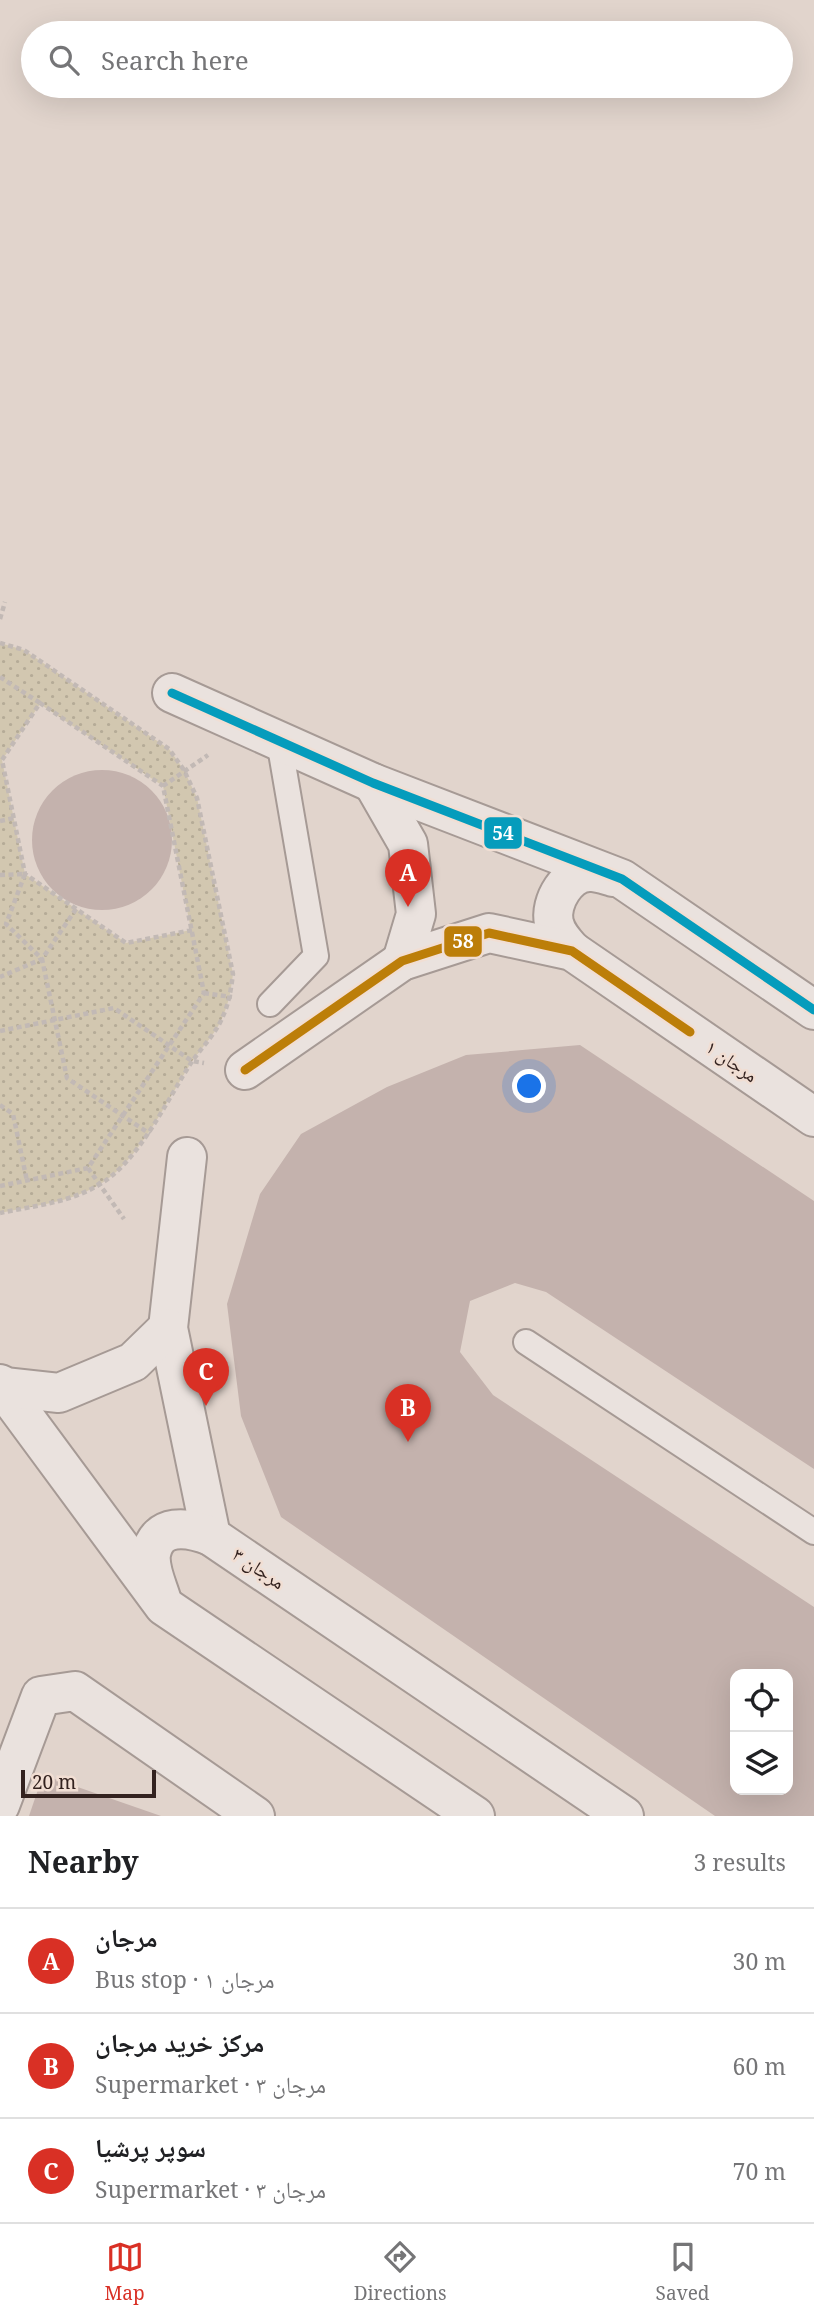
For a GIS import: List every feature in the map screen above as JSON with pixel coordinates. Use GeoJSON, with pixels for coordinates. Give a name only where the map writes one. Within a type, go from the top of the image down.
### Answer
{"type":"FeatureCollection","features":[{"type":"Feature","properties":{"kind":"street"},"geometry":{"type":"LineString","coordinates":[[172,693],[373,783],[622,879],[814,1010]]}},
{"type":"Feature","properties":{"kind":"street"},"geometry":{"type":"LineString","coordinates":[[373,783],[408,844],[416,914],[402,961]]}},
{"type":"Feature","properties":{"kind":"street"},"geometry":{"type":"LineString","coordinates":[[572,951],[560,938],[554,922],[555,905],[561,889],[573,877],[590,871],[622,879]]}},
{"type":"Feature","properties":{"kind":"street","name":"مرجان ۱"},"geometry":{"type":"LineString","coordinates":[[245,1070],[402,961],[489,933],[572,951],[814,1117]]}},
{"type":"Feature","properties":{"kind":"street"},"geometry":{"type":"LineString","coordinates":[[187,1157],[168,1328],[211,1536]]}},
{"type":"Feature","properties":{"kind":"street"},"geometry":{"type":"LineString","coordinates":[[1,1387],[59,1393],[134,1362],[168,1328]]}},
{"type":"Feature","properties":{"kind":"street"},"geometry":{"type":"LineString","coordinates":[[1,1387],[164,1606],[475,1816]]}},
{"type":"Feature","properties":{"kind":"street"},"geometry":{"type":"LineString","coordinates":[[164,1606],[152,1569],[151,1555],[159,1537],[175,1528],[191,1528],[211,1536]]}},
{"type":"Feature","properties":{"kind":"street","name":"مرجان ۳"},"geometry":{"type":"LineString","coordinates":[[211,1536],[624,1816]]}},
{"type":"Feature","properties":{"kind":"street"},"geometry":{"type":"LineString","coordinates":[[0,1805],[41,1696],[75,1691],[242,1812]]}},
{"type":"Feature","properties":{"kind":"lane"},"geometry":{"type":"LineString","coordinates":[[271,1004],[316,956],[279,741]]}},
{"type":"Feature","properties":{"kind":"lane"},"geometry":{"type":"LineString","coordinates":[[526,1342],[814,1532]]}},
{"type":"Feature","properties":{"kind":"path"},"geometry":{"type":"LineString","coordinates":[[0,619],[5,603]]}},
{"type":"Feature","properties":{"kind":"path"},"geometry":{"type":"LineString","coordinates":[[0,643],[24,650],[169,749],[184,770],[197,798],[233,974],[230,997],[223,1018],[192,1061],[148,1133],[119,1169],[99,1185],[69,1199],[0,1213]]}},
{"type":"Feature","properties":{"kind":"path"},"geometry":{"type":"LineString","coordinates":[[0,677],[163,786],[204,993],[89,1168],[0,1186]]}},
{"type":"Feature","properties":{"kind":"path"},"geometry":{"type":"LineString","coordinates":[[40,704],[2,760],[25,874],[6,924],[42,959],[66,1078],[187,1157]]}},
{"type":"Feature","properties":{"kind":"path"},"geometry":{"type":"LineString","coordinates":[[163,786],[211,752]]}},
{"type":"Feature","properties":{"kind":"path"},"geometry":{"type":"LineString","coordinates":[[0,821],[14,818]]}},
{"type":"Feature","properties":{"kind":"path"},"geometry":{"type":"LineString","coordinates":[[0,875],[25,874],[126,943],[191,930]]}},
{"type":"Feature","properties":{"kind":"path"},"geometry":{"type":"LineString","coordinates":[[0,977],[42,959],[76,909]]}},
{"type":"Feature","properties":{"kind":"path"},"geometry":{"type":"LineString","coordinates":[[0,1031],[114,1008],[192,1061],[245,1070]]}},
{"type":"Feature","properties":{"kind":"path"},"geometry":{"type":"LineString","coordinates":[[0,1105],[13,1114],[27,1181]]}},
{"type":"Feature","properties":{"kind":"path"},"geometry":{"type":"LineString","coordinates":[[89,1168],[124,1219]]}},
{"type":"Feature","properties":{"kind":"shaded area"},"geometry":{"type":"Polygon","coordinates":[[[0,643],[24,650],[169,749],[184,770],[197,798],[233,974],[227,1006],[217,1028],[193,1060],[151,1129],[126,1162],[112,1176],[86,1192],[50,1203],[0,1213],[0,643]],[[40,704],[2,760],[25,874],[126,943],[191,930],[163,786],[40,704]]]}},
{"type":"Feature","properties":{"kind":"building"},"geometry":{"type":"Polygon","coordinates":[[[102,770],[129,776],[151,791],[166,813],[172,840],[166,867],[151,889],[129,904],[102,910],[75,904],[53,889],[38,867],[32,840],[38,813],[53,791],[75,776],[102,770]]]}},
{"type":"Feature","properties":{"kind":"building"},"geometry":{"type":"Polygon","coordinates":[[[580,1045],[814,1201],[814,1469],[546,1292],[515,1283],[470,1301],[460,1352],[493,1395],[814,1607],[814,1816],[715,1816],[281,1517],[241,1416],[227,1304],[260,1194],[301,1134],[387,1087],[466,1055],[580,1045]]]}},
{"type":"Feature","properties":{"kind":"building"},"geometry":{"type":"Polygon","coordinates":[[[43,1775],[161,1816],[29,1816],[43,1775]]]}},
{"type":"Feature","properties":{"kind":"transit line","name":"54"},"geometry":{"type":"LineString","coordinates":[[172,693],[373,783],[622,879],[814,1010]]}},
{"type":"Feature","properties":{"kind":"transit line","name":"58"},"geometry":{"type":"LineString","coordinates":[[245,1070],[402,961],[489,933],[572,951],[690,1032]]}},
{"type":"Feature","properties":{"kind":"place","name":"مرجان"},"geometry":{"type":"Point","coordinates":[408,907]}},
{"type":"Feature","properties":{"kind":"place","name":"سوپر پرشیا"},"geometry":{"type":"Point","coordinates":[206,1406]}},
{"type":"Feature","properties":{"kind":"place","name":"مرکز خرید مرجان"},"geometry":{"type":"Point","coordinates":[408,1442]}}]}
